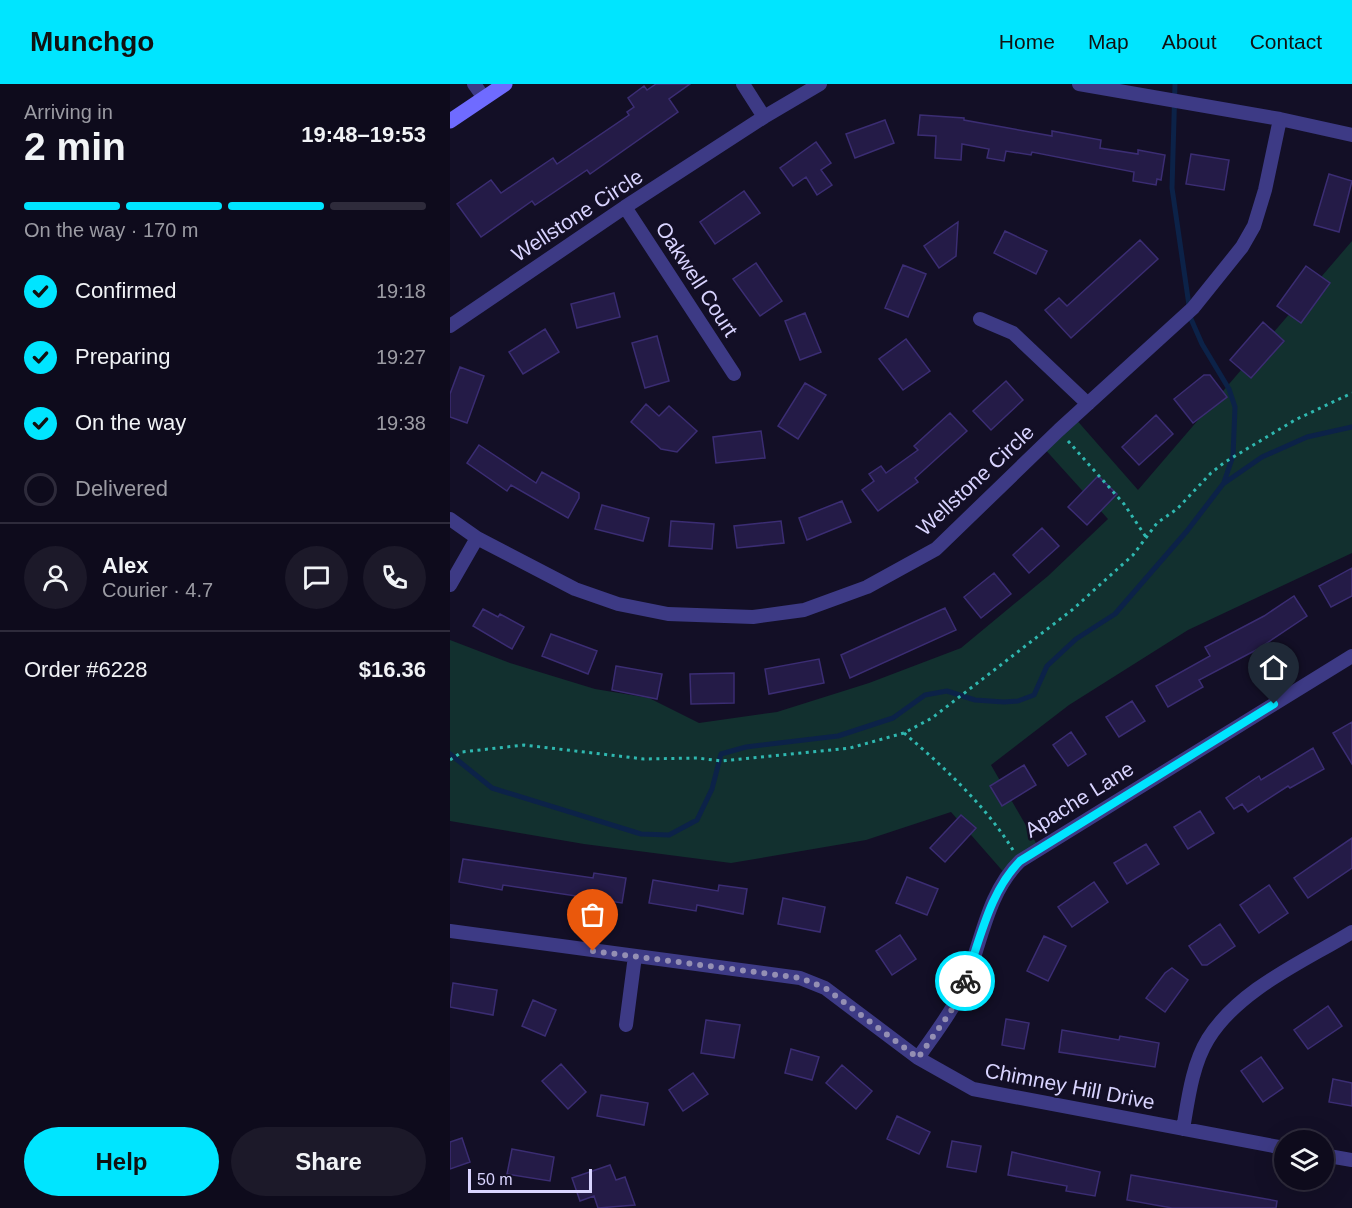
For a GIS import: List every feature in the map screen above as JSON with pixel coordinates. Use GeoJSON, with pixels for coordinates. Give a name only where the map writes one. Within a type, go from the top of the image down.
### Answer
{"type":"FeatureCollection","features":[{"type":"Feature","properties":{"kind":"main road"},"geometry":{"type":"LineString","coordinates":[[450,121],[505,84]]}},
{"type":"Feature","properties":{"kind":"street"},"geometry":{"type":"LineString","coordinates":[[474,84],[484,98]]}},
{"type":"Feature","properties":{"kind":"street"},"geometry":{"type":"LineString","coordinates":[[743,84],[764,117]]}},
{"type":"Feature","properties":{"kind":"street","name":"Wellstone Circle"},"geometry":{"type":"LineString","coordinates":[[450,326],[626,207],[764,117],[820,84]]}},
{"type":"Feature","properties":{"kind":"street"},"geometry":{"type":"LineString","coordinates":[[1079,84],[1280,119],[1352,135]]}},
{"type":"Feature","properties":{"kind":"street","name":"Wellstone Circle"},"geometry":{"type":"LineString","coordinates":[[450,519],[477,538],[575,589],[618,604],[668,614],[753,617],[804,610],[867,587],[936,549],[1059,430],[1193,308],[1242,247],[1254,226],[1265,190],[1280,119]]}},
{"type":"Feature","properties":{"kind":"street","name":"Oakwell Court"},"geometry":{"type":"LineString","coordinates":[[626,207],[734,374]]}},
{"type":"Feature","properties":{"kind":"street"},"geometry":{"type":"LineString","coordinates":[[980,319],[1013,333],[1088,404]]}},
{"type":"Feature","properties":{"kind":"street"},"geometry":{"type":"LineString","coordinates":[[450,585],[477,538]]}},
{"type":"Feature","properties":{"kind":"street","name":"Apache Lane"},"geometry":{"type":"LineString","coordinates":[[918,1058],[951,1011],[970,968],[986,918],[1007,876],[1020,861],[1352,656]]}},
{"type":"Feature","properties":{"kind":"street","name":"Chimney Hill Drive"},"geometry":{"type":"LineString","coordinates":[[450,931],[801,978],[825,988],[918,1058],[956,1082],[996,1096],[1274,1146]]}},
{"type":"Feature","properties":{"kind":"street"},"geometry":{"type":"LineString","coordinates":[[1183,1128],[1200,1056],[1216,1028],[1240,1004],[1273,978],[1352,932]]}},
{"type":"Feature","properties":{"kind":"street"},"geometry":{"type":"LineString","coordinates":[[626,1025],[635,956]]}},
{"type":"Feature","properties":{"kind":"street"},"geometry":{"type":"LineString","coordinates":[[1334,1157],[1352,1160]]}},
{"type":"Feature","properties":{"kind":"path"},"geometry":{"type":"LineString","coordinates":[[450,760],[462,752],[524,745],[644,759],[740,760],[850,748],[904,733],[932,718],[1072,610],[1133,555],[1157,523],[1177,509],[1211,473],[1238,452],[1352,393]]}},
{"type":"Feature","properties":{"kind":"path"},"geometry":{"type":"LineString","coordinates":[[1059,430],[1124,504],[1146,537]]}},
{"type":"Feature","properties":{"kind":"path"},"geometry":{"type":"LineString","coordinates":[[904,733],[943,768],[990,817],[1020,861]]}},
{"type":"Feature","properties":{"kind":"green space"},"geometry":{"type":"Polygon","coordinates":[[[1352,241],[1352,553],[1188,630],[1069,705],[991,765],[1039,848],[1007,876],[951,812],[866,840],[731,863],[584,844],[450,821],[450,640],[510,663],[595,689],[649,698],[699,723],[777,712],[869,683],[961,648],[1048,576],[1108,519],[1042,446],[1074,417],[1138,490],[1352,241]]]}},
{"type":"Feature","properties":{"kind":"building"},"geometry":{"type":"Polygon","coordinates":[[[656,84],[690,84],[669,99],[678,112],[590,174],[587,170],[535,205],[532,201],[481,237],[457,204],[491,180],[501,193],[553,158],[557,164],[629,115],[627,112],[634,107],[628,98],[644,86],[647,90],[656,84]]]}},
{"type":"Feature","properties":{"kind":"building"},"geometry":{"type":"Polygon","coordinates":[[[920,115],[964,118],[964,120],[1052,136],[1052,131],[1101,140],[1100,148],[1138,154],[1138,150],[1165,155],[1161,180],[1157,179],[1156,185],[1133,181],[1134,172],[1032,152],[1031,155],[1006,151],[1004,161],[987,158],[989,149],[962,144],[961,160],[935,158],[936,136],[918,135],[920,115]]]}},
{"type":"Feature","properties":{"kind":"building"},"geometry":{"type":"Polygon","coordinates":[[[885,120],[894,143],[855,158],[846,134],[885,120]]]}},
{"type":"Feature","properties":{"kind":"building"},"geometry":{"type":"Polygon","coordinates":[[[816,142],[831,163],[821,170],[832,185],[817,195],[806,177],[793,186],[780,168],[816,142]]]}},
{"type":"Feature","properties":{"kind":"building"},"geometry":{"type":"Polygon","coordinates":[[[1191,154],[1229,160],[1224,190],[1186,184],[1191,154]]]}},
{"type":"Feature","properties":{"kind":"building"},"geometry":{"type":"Polygon","coordinates":[[[1329,174],[1352,181],[1339,232],[1314,225],[1329,174]]]}},
{"type":"Feature","properties":{"kind":"building"},"geometry":{"type":"Polygon","coordinates":[[[744,191],[760,213],[715,244],[700,222],[744,191]]]}},
{"type":"Feature","properties":{"kind":"building"},"geometry":{"type":"Polygon","coordinates":[[[958,222],[956,256],[939,268],[924,246],[958,222]]]}},
{"type":"Feature","properties":{"kind":"building"},"geometry":{"type":"Polygon","coordinates":[[[1005,231],[1047,251],[1036,274],[994,253],[1005,231]]]}},
{"type":"Feature","properties":{"kind":"building"},"geometry":{"type":"Polygon","coordinates":[[[1140,240],[1158,259],[1071,338],[1045,310],[1059,298],[1067,306],[1140,240]]]}},
{"type":"Feature","properties":{"kind":"building"},"geometry":{"type":"Polygon","coordinates":[[[756,263],[782,301],[760,316],[733,279],[756,263]]]}},
{"type":"Feature","properties":{"kind":"building"},"geometry":{"type":"Polygon","coordinates":[[[903,265],[926,274],[908,317],[885,308],[903,265]]]}},
{"type":"Feature","properties":{"kind":"building"},"geometry":{"type":"Polygon","coordinates":[[[1306,266],[1330,283],[1301,323],[1277,306],[1306,266]]]}},
{"type":"Feature","properties":{"kind":"building"},"geometry":{"type":"Polygon","coordinates":[[[614,293],[620,317],[577,328],[571,304],[614,293]]]}},
{"type":"Feature","properties":{"kind":"building"},"geometry":{"type":"Polygon","coordinates":[[[805,313],[821,352],[800,360],[785,321],[805,313]]]}},
{"type":"Feature","properties":{"kind":"building"},"geometry":{"type":"Polygon","coordinates":[[[1263,322],[1284,341],[1251,378],[1230,360],[1263,322]]]}},
{"type":"Feature","properties":{"kind":"building"},"geometry":{"type":"Polygon","coordinates":[[[545,329],[559,352],[523,374],[509,352],[545,329]]]}},
{"type":"Feature","properties":{"kind":"building"},"geometry":{"type":"Polygon","coordinates":[[[657,336],[669,381],[645,388],[632,343],[657,336]]]}},
{"type":"Feature","properties":{"kind":"building"},"geometry":{"type":"Polygon","coordinates":[[[906,339],[930,371],[903,390],[879,359],[906,339]]]}},
{"type":"Feature","properties":{"kind":"building"},"geometry":{"type":"Polygon","coordinates":[[[460,367],[484,376],[467,423],[450,417],[450,394],[460,367]]]}},
{"type":"Feature","properties":{"kind":"building"},"geometry":{"type":"Polygon","coordinates":[[[1204,375],[1210,375],[1227,397],[1193,423],[1174,399],[1204,375]]]}},
{"type":"Feature","properties":{"kind":"building"},"geometry":{"type":"Polygon","coordinates":[[[1006,381],[1023,400],[991,430],[973,411],[1006,381]]]}},
{"type":"Feature","properties":{"kind":"building"},"geometry":{"type":"Polygon","coordinates":[[[805,383],[826,395],[798,439],[778,426],[805,383]]]}},
{"type":"Feature","properties":{"kind":"building"},"geometry":{"type":"Polygon","coordinates":[[[646,404],[659,416],[669,406],[697,431],[677,452],[661,449],[631,422],[646,404]]]}},
{"type":"Feature","properties":{"kind":"building"},"geometry":{"type":"Polygon","coordinates":[[[950,413],[967,431],[915,478],[918,482],[878,511],[862,490],[874,481],[869,474],[881,466],[886,473],[918,450],[914,446],[950,413]]]}},
{"type":"Feature","properties":{"kind":"building"},"geometry":{"type":"Polygon","coordinates":[[[1156,415],[1173,434],[1139,465],[1122,447],[1156,415]]]}},
{"type":"Feature","properties":{"kind":"building"},"geometry":{"type":"Polygon","coordinates":[[[761,431],[765,458],[716,463],[713,437],[761,431]]]}},
{"type":"Feature","properties":{"kind":"building"},"geometry":{"type":"Polygon","coordinates":[[[479,445],[536,483],[542,472],[579,493],[579,498],[568,518],[511,485],[507,491],[467,463],[479,445]]]}},
{"type":"Feature","properties":{"kind":"building"},"geometry":{"type":"Polygon","coordinates":[[[1098,476],[1117,494],[1087,525],[1068,507],[1098,476]]]}},
{"type":"Feature","properties":{"kind":"building"},"geometry":{"type":"Polygon","coordinates":[[[842,501],[851,522],[807,540],[799,518],[842,501]]]}},
{"type":"Feature","properties":{"kind":"building"},"geometry":{"type":"Polygon","coordinates":[[[602,505],[649,518],[643,541],[595,529],[602,505]]]}},
{"type":"Feature","properties":{"kind":"building"},"geometry":{"type":"Polygon","coordinates":[[[671,521],[714,524],[712,549],[669,546],[671,521]]]}},
{"type":"Feature","properties":{"kind":"building"},"geometry":{"type":"Polygon","coordinates":[[[781,521],[784,543],[737,548],[734,526],[781,521]]]}},
{"type":"Feature","properties":{"kind":"building"},"geometry":{"type":"Polygon","coordinates":[[[1042,528],[1059,546],[1029,573],[1013,555],[1042,528]]]}},
{"type":"Feature","properties":{"kind":"building"},"geometry":{"type":"Polygon","coordinates":[[[1352,568],[1352,596],[1331,607],[1319,586],[1352,568]]]}},
{"type":"Feature","properties":{"kind":"building"},"geometry":{"type":"Polygon","coordinates":[[[994,573],[1011,594],[981,618],[964,597],[994,573]]]}},
{"type":"Feature","properties":{"kind":"building"},"geometry":{"type":"Polygon","coordinates":[[[1294,596],[1307,616],[1258,649],[1199,680],[1203,687],[1168,707],[1156,686],[1210,656],[1205,647],[1264,616],[1294,596]]]}},
{"type":"Feature","properties":{"kind":"building"},"geometry":{"type":"Polygon","coordinates":[[[945,608],[956,630],[850,678],[841,655],[945,608]]]}},
{"type":"Feature","properties":{"kind":"building"},"geometry":{"type":"Polygon","coordinates":[[[483,609],[498,617],[500,614],[524,627],[512,649],[473,626],[483,609]]]}},
{"type":"Feature","properties":{"kind":"building"},"geometry":{"type":"Polygon","coordinates":[[[551,634],[597,651],[588,674],[542,656],[551,634]]]}},
{"type":"Feature","properties":{"kind":"building"},"geometry":{"type":"Polygon","coordinates":[[[819,659],[824,683],[769,694],[765,669],[819,659]]]}},
{"type":"Feature","properties":{"kind":"building"},"geometry":{"type":"Polygon","coordinates":[[[616,666],[662,674],[657,699],[612,690],[616,666]]]}},
{"type":"Feature","properties":{"kind":"building"},"geometry":{"type":"Polygon","coordinates":[[[734,673],[734,703],[691,704],[690,674],[734,673]]]}},
{"type":"Feature","properties":{"kind":"building"},"geometry":{"type":"Polygon","coordinates":[[[1132,701],[1145,721],[1119,737],[1106,717],[1132,701]]]}},
{"type":"Feature","properties":{"kind":"building"},"geometry":{"type":"Polygon","coordinates":[[[1352,722],[1352,764],[1333,733],[1352,722]]]}},
{"type":"Feature","properties":{"kind":"building"},"geometry":{"type":"Polygon","coordinates":[[[1071,732],[1086,754],[1068,766],[1053,745],[1071,732]]]}},
{"type":"Feature","properties":{"kind":"building"},"geometry":{"type":"Polygon","coordinates":[[[1313,748],[1324,769],[1290,788],[1288,786],[1248,812],[1242,804],[1234,809],[1226,798],[1259,776],[1261,780],[1313,748]]]}},
{"type":"Feature","properties":{"kind":"building"},"geometry":{"type":"Polygon","coordinates":[[[1024,765],[1036,785],[1002,806],[990,786],[1024,765]]]}},
{"type":"Feature","properties":{"kind":"building"},"geometry":{"type":"Polygon","coordinates":[[[1200,811],[1214,833],[1188,849],[1174,827],[1200,811]]]}},
{"type":"Feature","properties":{"kind":"building"},"geometry":{"type":"Polygon","coordinates":[[[961,815],[976,828],[945,862],[930,848],[961,815]]]}},
{"type":"Feature","properties":{"kind":"building"},"geometry":{"type":"Polygon","coordinates":[[[1352,838],[1352,868],[1308,898],[1294,878],[1352,838]]]}},
{"type":"Feature","properties":{"kind":"building"},"geometry":{"type":"Polygon","coordinates":[[[1146,844],[1159,864],[1127,884],[1114,863],[1146,844]]]}},
{"type":"Feature","properties":{"kind":"building"},"geometry":{"type":"Polygon","coordinates":[[[463,859],[593,878],[594,873],[626,878],[622,903],[503,885],[502,890],[459,882],[463,859]]]}},
{"type":"Feature","properties":{"kind":"building"},"geometry":{"type":"Polygon","coordinates":[[[907,877],[938,889],[927,915],[896,903],[907,877]]]}},
{"type":"Feature","properties":{"kind":"building"},"geometry":{"type":"Polygon","coordinates":[[[653,880],[718,891],[719,885],[747,889],[743,914],[697,905],[696,911],[649,903],[653,880]]]}},
{"type":"Feature","properties":{"kind":"building"},"geometry":{"type":"Polygon","coordinates":[[[1094,882],[1108,902],[1072,927],[1058,907],[1094,882]]]}},
{"type":"Feature","properties":{"kind":"building"},"geometry":{"type":"Polygon","coordinates":[[[1269,885],[1288,913],[1259,933],[1240,905],[1269,885]]]}},
{"type":"Feature","properties":{"kind":"building"},"geometry":{"type":"Polygon","coordinates":[[[783,898],[825,907],[820,932],[778,924],[783,898]]]}},
{"type":"Feature","properties":{"kind":"building"},"geometry":{"type":"Polygon","coordinates":[[[1220,924],[1235,946],[1207,965],[1202,965],[1189,946],[1220,924]]]}},
{"type":"Feature","properties":{"kind":"building"},"geometry":{"type":"Polygon","coordinates":[[[900,935],[916,959],[892,975],[876,951],[900,935]]]}},
{"type":"Feature","properties":{"kind":"building"},"geometry":{"type":"Polygon","coordinates":[[[1044,936],[1066,946],[1048,981],[1027,971],[1044,936]]]}},
{"type":"Feature","properties":{"kind":"building"},"geometry":{"type":"Polygon","coordinates":[[[1172,968],[1188,980],[1165,1012],[1146,998],[1165,973],[1172,968]]]}},
{"type":"Feature","properties":{"kind":"building"},"geometry":{"type":"Polygon","coordinates":[[[453,983],[497,990],[493,1015],[450,1007],[453,983]]]}},
{"type":"Feature","properties":{"kind":"building"},"geometry":{"type":"Polygon","coordinates":[[[533,1000],[556,1010],[545,1036],[522,1026],[533,1000]]]}},
{"type":"Feature","properties":{"kind":"building"},"geometry":{"type":"Polygon","coordinates":[[[1328,1006],[1342,1026],[1308,1049],[1294,1030],[1328,1006]]]}},
{"type":"Feature","properties":{"kind":"building"},"geometry":{"type":"Polygon","coordinates":[[[1006,1019],[1029,1023],[1024,1049],[1002,1045],[1006,1019]]]}},
{"type":"Feature","properties":{"kind":"building"},"geometry":{"type":"Polygon","coordinates":[[[706,1020],[740,1025],[734,1058],[701,1053],[706,1020]]]}},
{"type":"Feature","properties":{"kind":"building"},"geometry":{"type":"Polygon","coordinates":[[[1062,1030],[1119,1040],[1120,1036],[1159,1043],[1155,1067],[1059,1052],[1062,1030]]]}},
{"type":"Feature","properties":{"kind":"building"},"geometry":{"type":"Polygon","coordinates":[[[791,1049],[819,1057],[812,1080],[785,1073],[791,1049]]]}},
{"type":"Feature","properties":{"kind":"building"},"geometry":{"type":"Polygon","coordinates":[[[1261,1057],[1283,1088],[1263,1102],[1241,1071],[1261,1057]]]}},
{"type":"Feature","properties":{"kind":"building"},"geometry":{"type":"Polygon","coordinates":[[[561,1064],[586,1092],[568,1109],[542,1081],[561,1064]]]}},
{"type":"Feature","properties":{"kind":"building"},"geometry":{"type":"Polygon","coordinates":[[[842,1065],[872,1091],[856,1109],[826,1083],[842,1065]]]}},
{"type":"Feature","properties":{"kind":"building"},"geometry":{"type":"Polygon","coordinates":[[[693,1073],[708,1094],[683,1111],[669,1090],[693,1073]]]}},
{"type":"Feature","properties":{"kind":"building"},"geometry":{"type":"Polygon","coordinates":[[[1333,1079],[1352,1083],[1352,1106],[1329,1102],[1333,1079]]]}},
{"type":"Feature","properties":{"kind":"building"},"geometry":{"type":"Polygon","coordinates":[[[601,1095],[648,1103],[644,1125],[597,1116],[601,1095]]]}},
{"type":"Feature","properties":{"kind":"building"},"geometry":{"type":"Polygon","coordinates":[[[897,1116],[930,1132],[919,1154],[887,1139],[897,1116]]]}},
{"type":"Feature","properties":{"kind":"building"},"geometry":{"type":"Polygon","coordinates":[[[462,1138],[470,1162],[450,1169],[450,1142],[462,1138]]]}},
{"type":"Feature","properties":{"kind":"building"},"geometry":{"type":"Polygon","coordinates":[[[952,1141],[981,1146],[976,1172],[947,1167],[952,1141]]]}},
{"type":"Feature","properties":{"kind":"building"},"geometry":{"type":"Polygon","coordinates":[[[512,1149],[554,1157],[550,1181],[507,1174],[512,1149]]]}},
{"type":"Feature","properties":{"kind":"building"},"geometry":{"type":"Polygon","coordinates":[[[1012,1152],[1100,1172],[1095,1196],[1066,1191],[1067,1186],[1008,1175],[1012,1152]]]}},
{"type":"Feature","properties":{"kind":"building"},"geometry":{"type":"Polygon","coordinates":[[[610,1165],[616,1180],[625,1177],[635,1205],[598,1208],[594,1196],[580,1201],[572,1178],[610,1165]]]}},
{"type":"Feature","properties":{"kind":"building"},"geometry":{"type":"Polygon","coordinates":[[[1131,1175],[1277,1201],[1276,1208],[1172,1208],[1127,1200],[1131,1175]]]}},
{"type":"Feature","properties":{"kind":"waterway"},"geometry":{"type":"LineString","coordinates":[[1175,84],[1172,188],[1191,319],[1202,344],[1229,389],[1235,407],[1233,456],[1224,482]]}},
{"type":"Feature","properties":{"kind":"waterway"},"geometry":{"type":"LineString","coordinates":[[450,754],[492,788],[641,834],[669,835],[697,820],[712,789],[721,754],[746,747],[838,736],[893,718],[925,695],[947,691],[975,700],[1004,702],[1018,701],[1034,695],[1047,666],[1076,639],[1115,614],[1187,531],[1223,484],[1262,457],[1307,437],[1352,427]]}},
{"type":"Feature","properties":{"kind":"way so far"},"geometry":{"type":"LineString","coordinates":[[593,951],[801,978],[825,988],[918,1058],[951,1011],[965,981]]}},
{"type":"Feature","properties":{"kind":"route"},"geometry":{"type":"LineString","coordinates":[[965,981],[986,918],[1007,876],[1020,861],[1274,704]]}}]}
